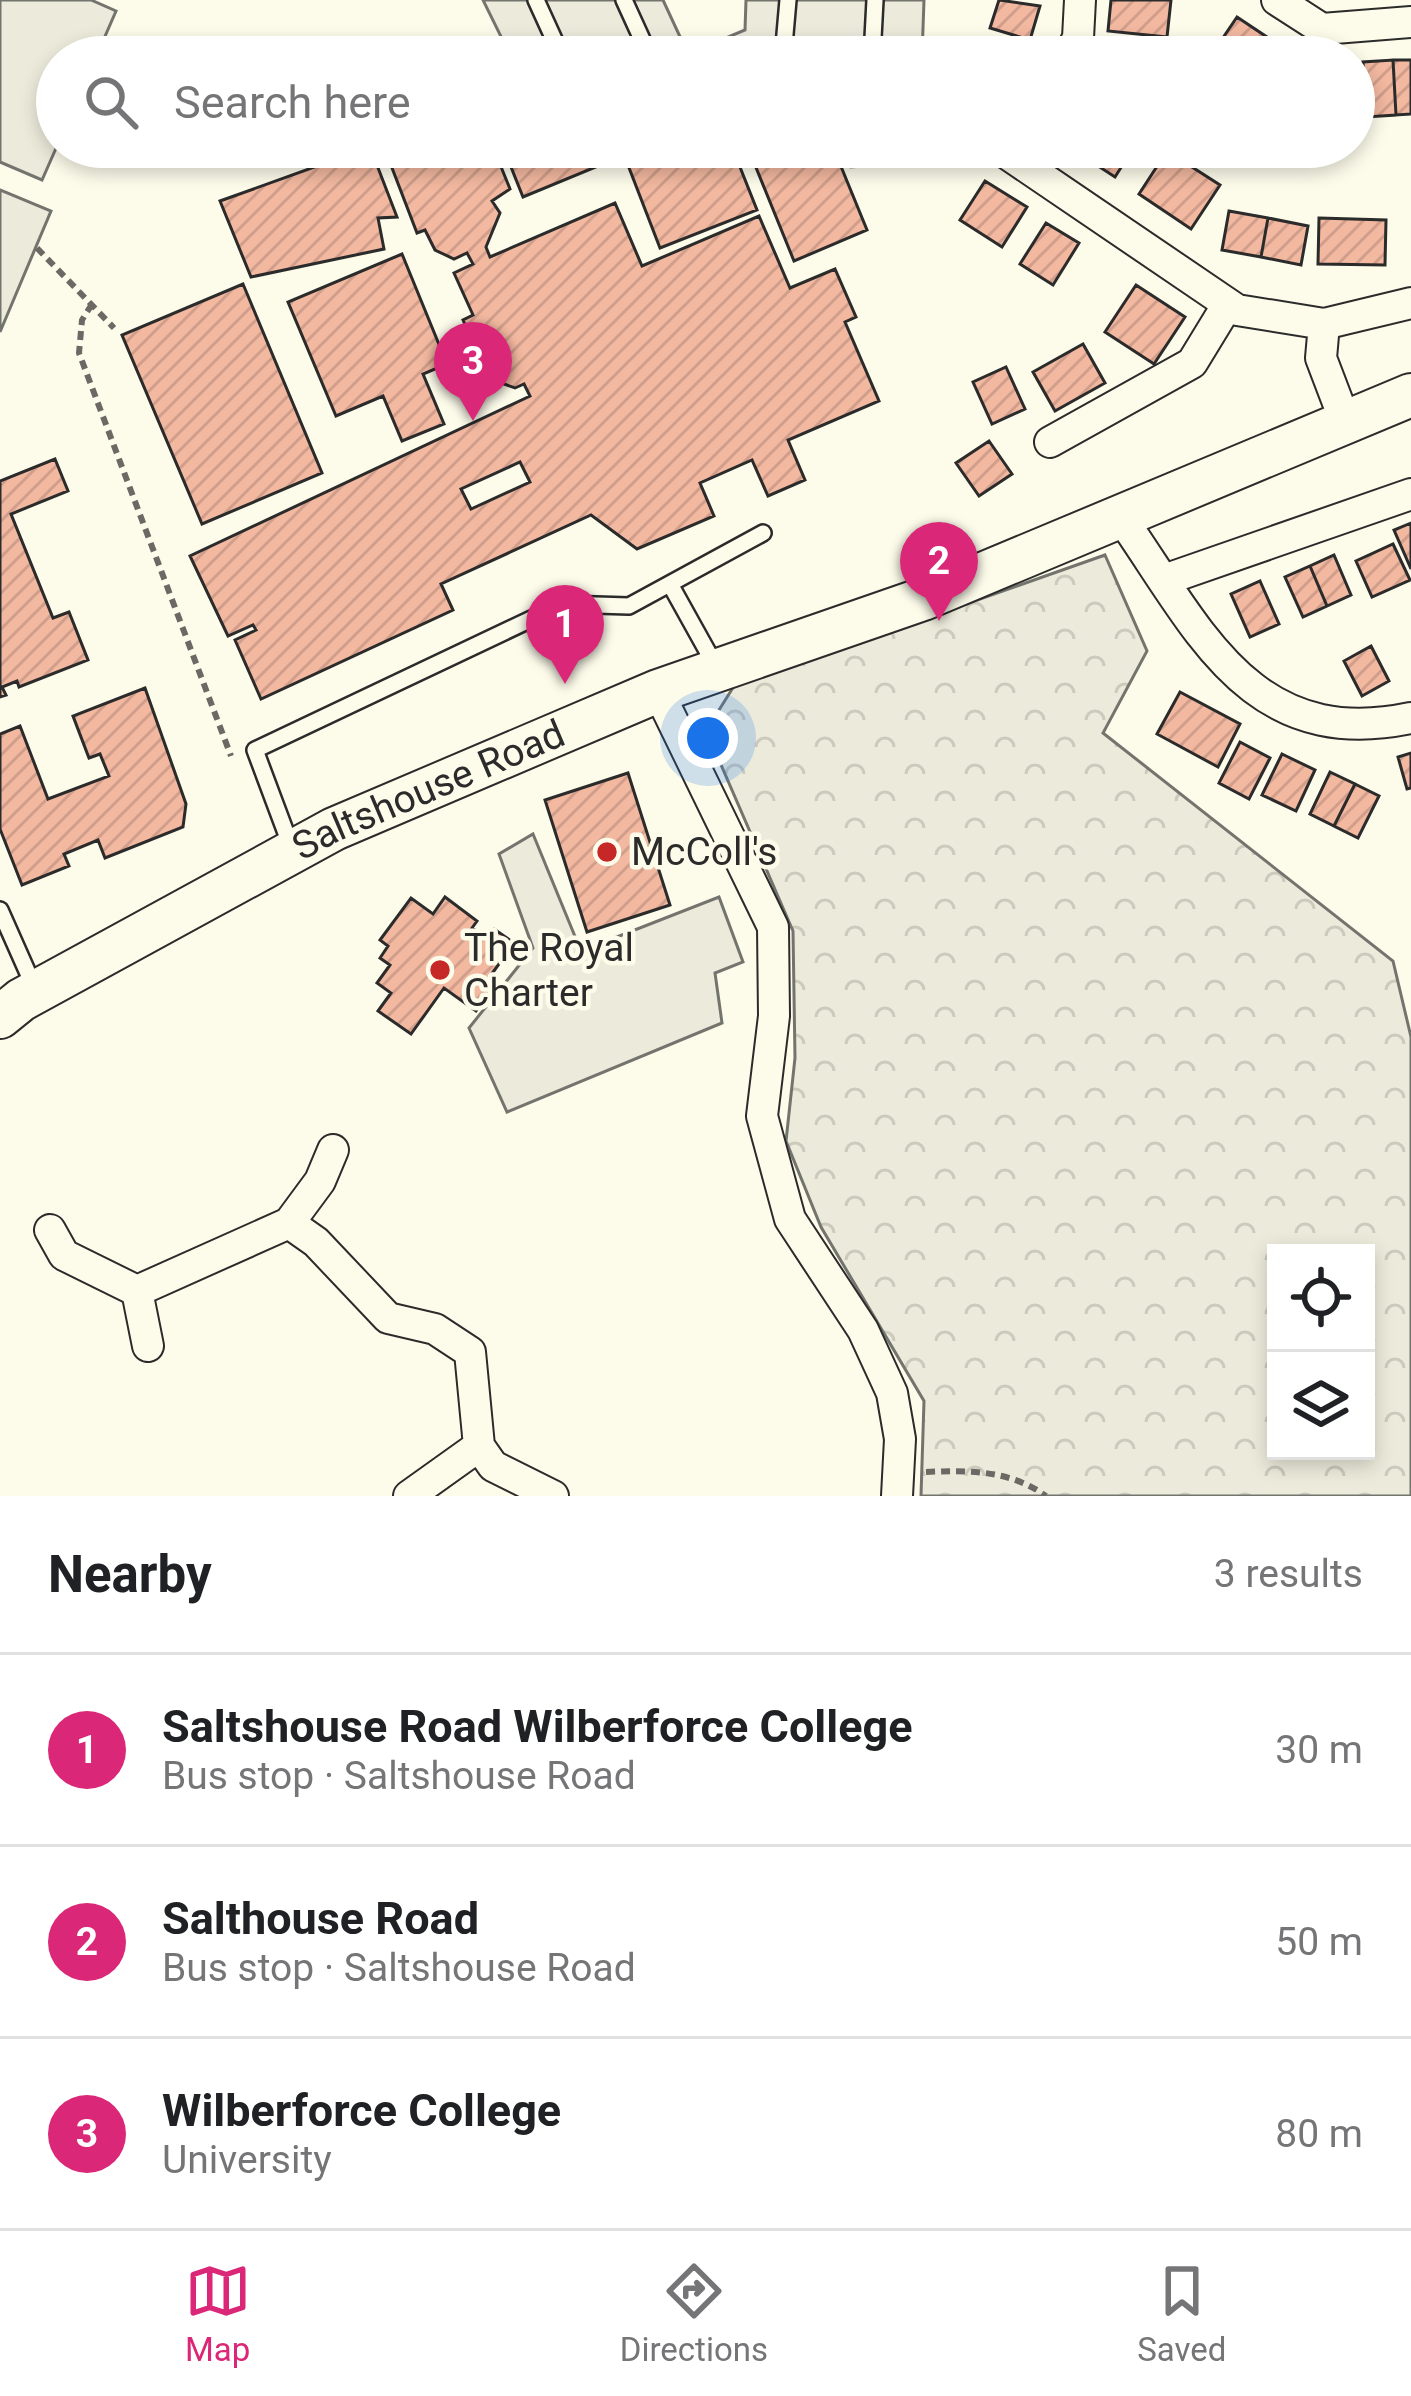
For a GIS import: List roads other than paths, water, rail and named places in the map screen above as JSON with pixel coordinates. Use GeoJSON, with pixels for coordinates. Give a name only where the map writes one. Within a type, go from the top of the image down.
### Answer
{"type":"FeatureCollection","features":[{"type":"Feature","properties":{"kind":"main road","name":"Saltshouse Road"},"geometry":{"type":"LineString","coordinates":[[0,1017],[36,992],[293,851],[658,691],[923,599],[1411,395]]}},
{"type":"Feature","properties":{"kind":"street"},"geometry":{"type":"LineString","coordinates":[[1078,36],[1080,0]]}},
{"type":"Feature","properties":{"kind":"street"},"geometry":{"type":"LineString","coordinates":[[1276,0],[1322,29],[1411,22]]}},
{"type":"Feature","properties":{"kind":"street"},"geometry":{"type":"LineString","coordinates":[[1032,168],[1228,304],[1324,324],[1411,303]]}},
{"type":"Feature","properties":{"kind":"street"},"geometry":{"type":"LineString","coordinates":[[1050,442],[1192,362],[1228,304]]}},
{"type":"Feature","properties":{"kind":"street"},"geometry":{"type":"LineString","coordinates":[[1324,324],[1321,358],[1345,421]]}},
{"type":"Feature","properties":{"kind":"street"},"geometry":{"type":"LineString","coordinates":[[1164,580],[1411,494]]}},
{"type":"Feature","properties":{"kind":"street"},"geometry":{"type":"LineString","coordinates":[[1120,516],[1240,683],[1291,712],[1364,728],[1411,718]]}},
{"type":"Feature","properties":{"kind":"street"},"geometry":{"type":"LineString","coordinates":[[658,691],[773,927],[774,1016],[762,1116],[790,1219],[863,1330],[892,1393],[898,1485]]}},
{"type":"Feature","properties":{"kind":"street"},"geometry":{"type":"LineString","coordinates":[[137,1291],[289,1223],[320,1181],[333,1150]]}},
{"type":"Feature","properties":{"kind":"street"},"geometry":{"type":"LineString","coordinates":[[289,1223],[316,1242],[388,1318],[435,1329],[470,1352],[478,1446],[494,1466],[553,1496]]}},
{"type":"Feature","properties":{"kind":"street"},"geometry":{"type":"LineString","coordinates":[[50,1230],[64,1255],[137,1291]]}},
{"type":"Feature","properties":{"kind":"street"},"geometry":{"type":"LineString","coordinates":[[137,1291],[148,1346]]}},
{"type":"Feature","properties":{"kind":"street"},"geometry":{"type":"LineString","coordinates":[[410,1496],[478,1446]]}},
{"type":"Feature","properties":{"kind":"lane"},"geometry":{"type":"LineString","coordinates":[[536,0],[552,36]]}},
{"type":"Feature","properties":{"kind":"lane"},"geometry":{"type":"LineString","coordinates":[[624,0],[640,36]]}},
{"type":"Feature","properties":{"kind":"lane"},"geometry":{"type":"LineString","coordinates":[[785,36],[788,0]]}},
{"type":"Feature","properties":{"kind":"lane"},"geometry":{"type":"LineString","coordinates":[[873,36],[874,0]]}},
{"type":"Feature","properties":{"kind":"lane"},"geometry":{"type":"LineString","coordinates":[[293,851],[255,750],[562,604],[629,606],[764,533]]}},
{"type":"Feature","properties":{"kind":"lane"},"geometry":{"type":"LineString","coordinates":[[670,584],[718,670]]}},
{"type":"Feature","properties":{"kind":"lane"},"geometry":{"type":"LineString","coordinates":[[0,910],[36,992]]}},
{"type":"Feature","properties":{"kind":"place","name":"Wilberforce College"},"geometry":{"type":"Point","coordinates":[473,421]}},
{"type":"Feature","properties":{"kind":"place","name":"Salthouse Road"},"geometry":{"type":"Point","coordinates":[939,621]}},
{"type":"Feature","properties":{"kind":"place","name":"Saltshouse Road Wilberforce College"},"geometry":{"type":"Point","coordinates":[565,684]}},
{"type":"Feature","properties":{"kind":"place","name":"McColl's"},"geometry":{"type":"Point","coordinates":[607,852]}},
{"type":"Feature","properties":{"kind":"place","name":"The Royal Charter"},"geometry":{"type":"Point","coordinates":[440,970]}}]}
